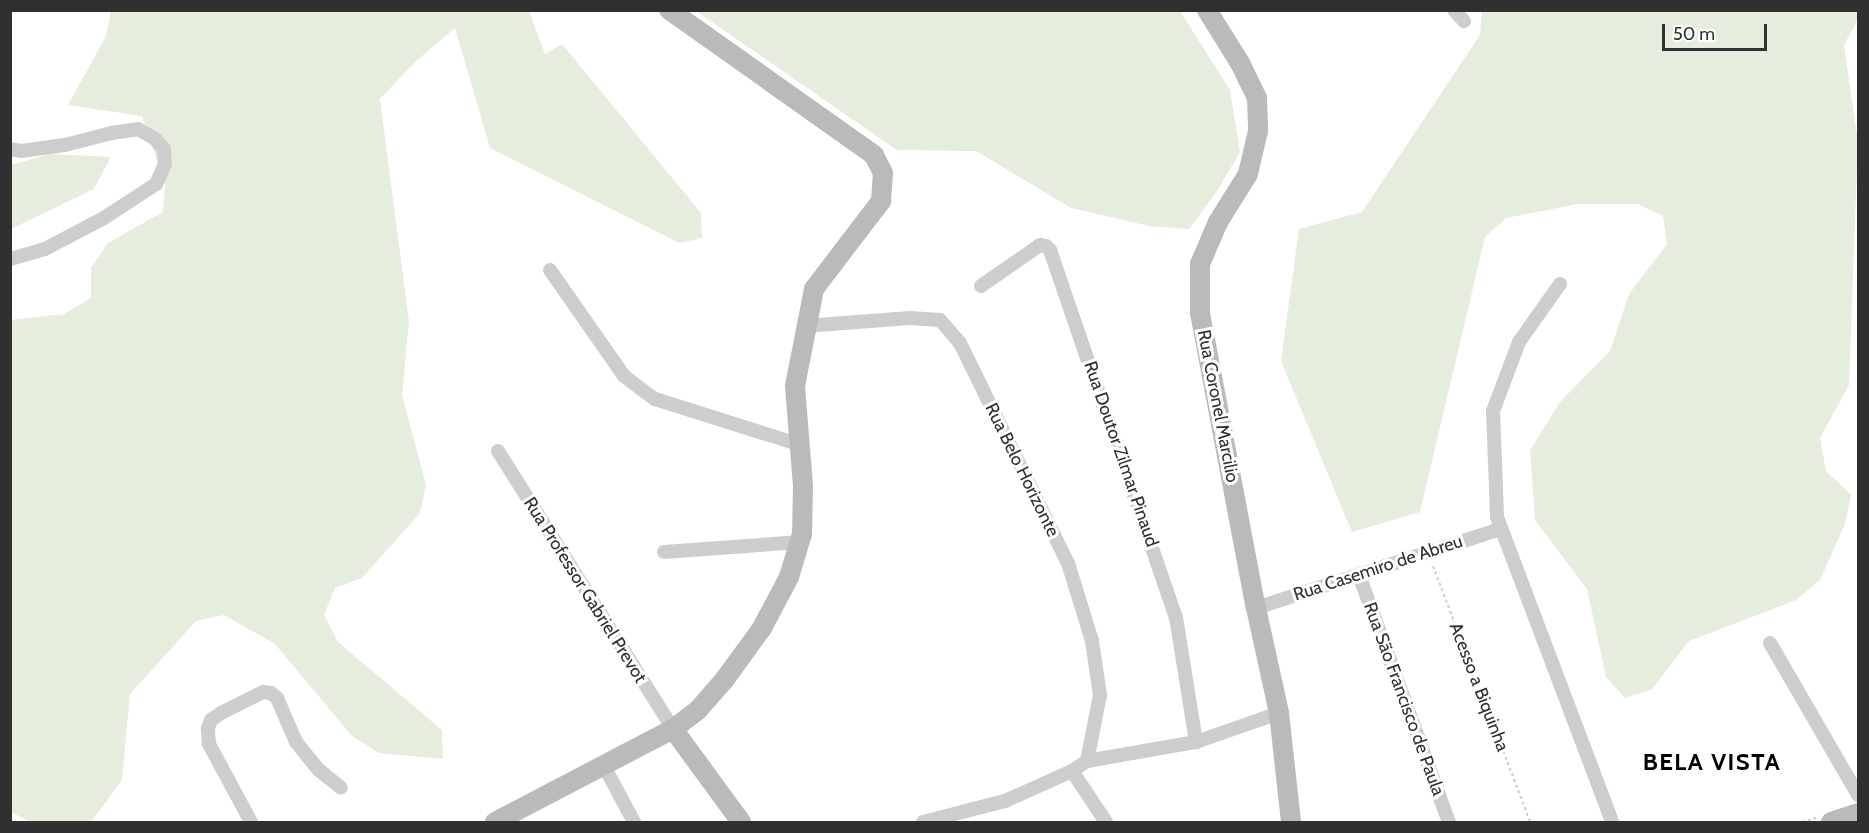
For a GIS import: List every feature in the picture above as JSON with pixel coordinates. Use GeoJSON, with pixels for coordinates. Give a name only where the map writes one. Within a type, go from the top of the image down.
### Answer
{"type":"FeatureCollection","features":[{"type":"Feature","properties":{"kind":"street"},"geometry":{"type":"LineString","coordinates":[[495,822],[673,729],[698,710],[725,679],[762,628],[789,577],[802,534],[803,486],[795,386],[814,289],[880,201],[883,173],[874,155],[669,10]]}},
{"type":"Feature","properties":{"kind":"street","name":"Rua Coronel Marcilio"},"geometry":{"type":"LineString","coordinates":[[1207,10],[1240,63],[1257,98],[1258,131],[1248,174],[1218,222],[1200,264],[1200,313],[1256,608],[1279,712],[1291,822]]}},
{"type":"Feature","properties":{"kind":"street"},"geometry":{"type":"LineString","coordinates":[[10,149],[21,151],[65,145],[111,133],[138,129],[155,139],[164,149],[165,164],[156,184],[104,218],[45,249],[10,259]]}},
{"type":"Feature","properties":{"kind":"street","name":"Rua Doutor Zilmar Pinaud"},"geometry":{"type":"LineString","coordinates":[[981,286],[1040,245],[1050,250],[1176,617],[1196,742]]}},
{"type":"Feature","properties":{"kind":"street"},"geometry":{"type":"LineString","coordinates":[[550,270],[624,376],[655,399],[798,444]]}},
{"type":"Feature","properties":{"kind":"street"},"geometry":{"type":"LineString","coordinates":[[1560,284],[1519,342],[1493,411],[1497,516],[1612,822]]}},
{"type":"Feature","properties":{"kind":"street","name":"Rua Belo Horizonte"},"geometry":{"type":"LineString","coordinates":[[805,326],[910,318],[940,320],[960,343],[1072,574],[1092,641],[1100,695],[1087,761]]}},
{"type":"Feature","properties":{"kind":"street","name":"Rua Professor Gabriel Prevot"},"geometry":{"type":"LineString","coordinates":[[498,451],[673,729]]}},
{"type":"Feature","properties":{"kind":"street","name":"Rua Casemiro de Abreu"},"geometry":{"type":"LineString","coordinates":[[1256,608],[1501,530]]}},
{"type":"Feature","properties":{"kind":"street"},"geometry":{"type":"LineString","coordinates":[[664,552],[800,542]]}},
{"type":"Feature","properties":{"kind":"street","name":"Rua São Francisco de Paula"},"geometry":{"type":"LineString","coordinates":[[1359,575],[1449,822]]}},
{"type":"Feature","properties":{"kind":"street"},"geometry":{"type":"LineString","coordinates":[[1770,643],[1858,795]]}},
{"type":"Feature","properties":{"kind":"street"},"geometry":{"type":"LineString","coordinates":[[251,822],[209,744],[208,728],[211,720],[221,713],[263,692],[271,693],[277,698],[296,742],[320,770],[341,789]]}},
{"type":"Feature","properties":{"kind":"street"},"geometry":{"type":"LineString","coordinates":[[928,822],[1005,801],[1072,771],[1087,761],[1196,742],[1279,712]]}},
{"type":"Feature","properties":{"kind":"street"},"geometry":{"type":"LineString","coordinates":[[673,729],[741,822]]}},
{"type":"Feature","properties":{"kind":"street"},"geometry":{"type":"LineString","coordinates":[[603,766],[634,822]]}},
{"type":"Feature","properties":{"kind":"street"},"geometry":{"type":"LineString","coordinates":[[1072,771],[1106,822]]}},
{"type":"Feature","properties":{"kind":"street"},"geometry":{"type":"LineString","coordinates":[[1831,822],[1858,813]]}},
{"type":"Feature","properties":{"kind":"path","name":"Acesso a Biquinha"},"geometry":{"type":"LineString","coordinates":[[1428,552],[1530,822]]}},
{"type":"Feature","properties":{"kind":"green space"},"geometry":{"type":"Polygon","coordinates":[[[111,11],[529,11],[545,54],[562,44],[701,213],[702,238],[679,243],[490,148],[455,28],[414,63],[380,99],[409,322],[402,395],[426,485],[420,513],[362,578],[335,588],[324,615],[338,642],[442,730],[443,759],[379,753],[352,736],[275,644],[224,615],[196,621],[130,694],[122,780],[91,822],[30,822],[11,812],[10,320],[64,314],[91,298],[91,268],[108,243],[163,212],[165,184],[142,116],[68,105],[106,36],[111,11]]]}},
{"type":"Feature","properties":{"kind":"green space"},"geometry":{"type":"Polygon","coordinates":[[[696,11],[1180,11],[1230,90],[1240,152],[1217,191],[1189,229],[1149,226],[1071,208],[976,151],[897,150],[696,11]]]}},
{"type":"Feature","properties":{"kind":"green space"},"geometry":{"type":"Polygon","coordinates":[[[1482,11],[1858,11],[1858,19],[1844,45],[1858,142],[1849,385],[1820,438],[1826,471],[1851,495],[1845,524],[1820,580],[1796,600],[1689,641],[1652,689],[1625,698],[1606,677],[1587,589],[1535,520],[1530,450],[1560,402],[1610,351],[1629,294],[1667,244],[1663,216],[1638,204],[1577,204],[1506,218],[1485,237],[1420,512],[1352,532],[1281,361],[1299,229],[1362,212],[1480,35],[1482,11]]]}},
{"type":"Feature","properties":{"kind":"green space"},"geometry":{"type":"Polygon","coordinates":[[[50,154],[111,157],[94,189],[11,229],[11,165],[50,154]]]}},
{"type":"Feature","properties":{"kind":"district","name":"BELA VISTA"},"geometry":{"type":"Point","coordinates":[1712,762]}}]}
